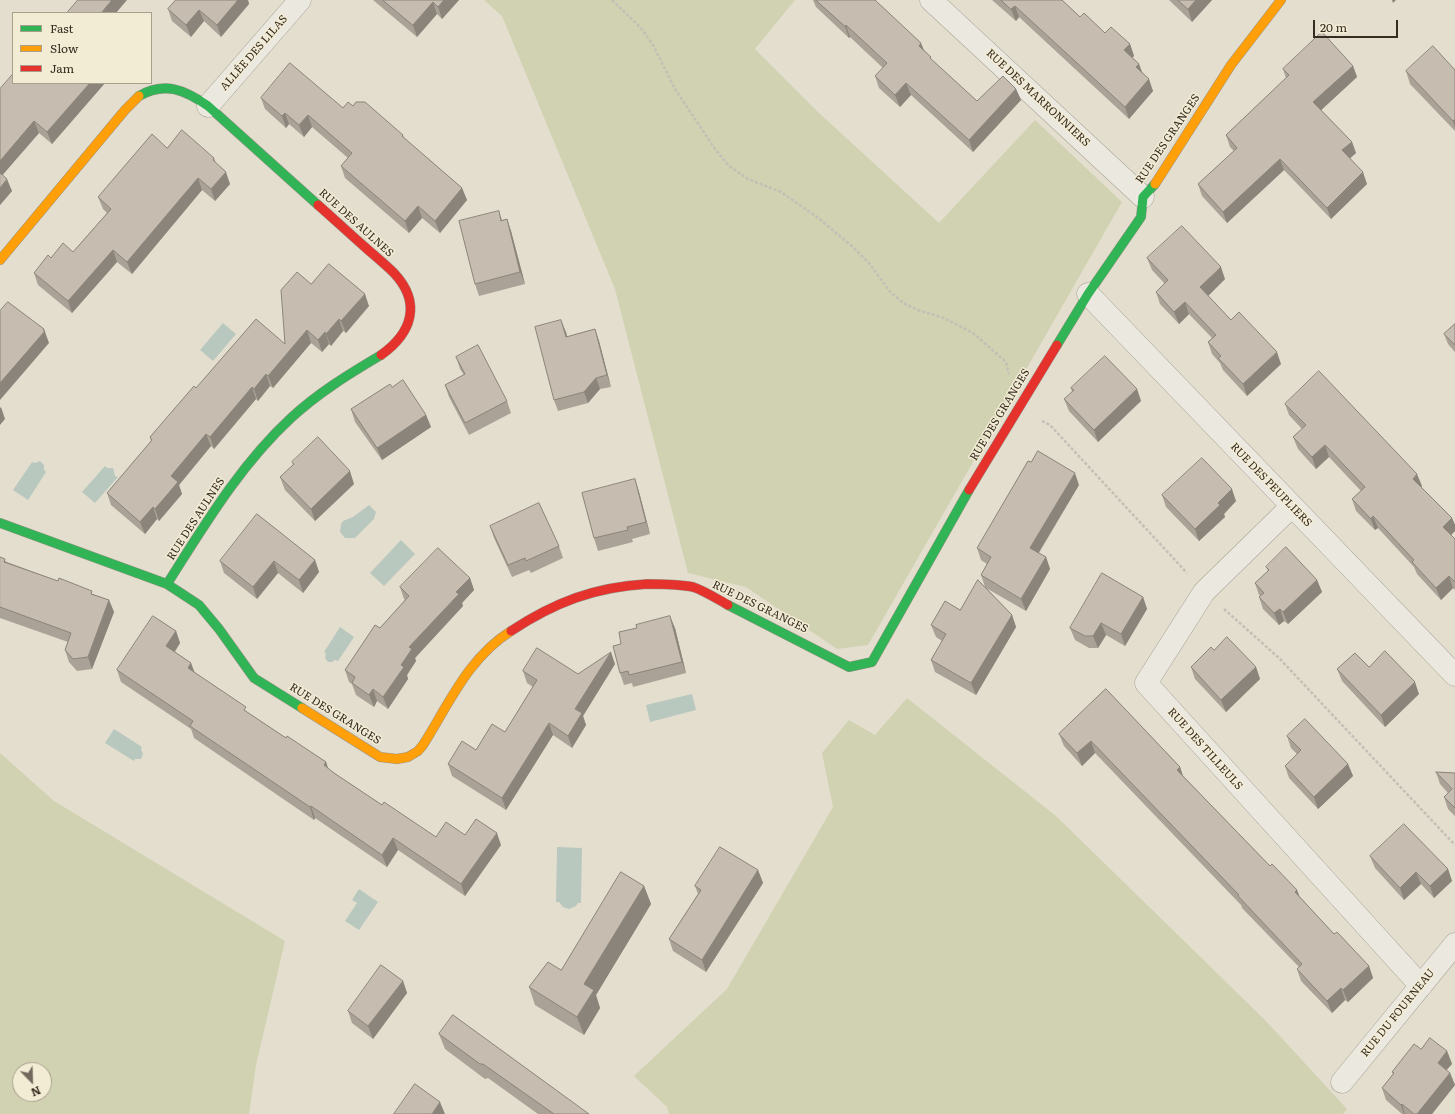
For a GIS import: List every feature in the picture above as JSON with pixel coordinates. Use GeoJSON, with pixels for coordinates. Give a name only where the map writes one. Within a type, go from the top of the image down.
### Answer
{"type":"FeatureCollection","features":[{"type":"Feature","properties":{"kind":"street","name":"ALLÉE DES LILAS"},"geometry":{"type":"LineString","coordinates":[[208,106],[300,0]]}},
{"type":"Feature","properties":{"kind":"street","name":"RUE DES MARRONNIERS"},"geometry":{"type":"LineString","coordinates":[[931,0],[1143,197]]}},
{"type":"Feature","properties":{"kind":"street","name":"RUE DES GRANGES"},"geometry":{"type":"LineString","coordinates":[[0,523],[167,584],[199,605],[219,629],[254,678],[380,757],[394,759],[410,756],[422,747],[462,679],[484,652],[512,629],[550,607],[586,593],[625,585],[658,583],[692,587],[792,635],[849,667],[872,662],[974,481],[1088,294],[1140,217],[1143,197],[1156,183],[1231,65],[1281,0]]}},
{"type":"Feature","properties":{"kind":"street","name":"RUE DES AULNES"},"geometry":{"type":"LineString","coordinates":[[0,260],[125,110],[140,95],[154,88],[172,88],[191,95],[208,106],[394,273],[406,288],[412,305],[406,330],[398,342],[387,351],[350,372],[321,393],[291,418],[263,446],[227,491],[167,584]]}},
{"type":"Feature","properties":{"kind":"street","name":"RUE DES PEUPLIERS"},"geometry":{"type":"LineString","coordinates":[[1088,294],[1455,675]]}},
{"type":"Feature","properties":{"kind":"street","name":"RUE DES TILLEULS"},"geometry":{"type":"LineString","coordinates":[[1292,506],[1204,592],[1146,684],[1421,986]]}},
{"type":"Feature","properties":{"kind":"street","name":"RUE DU FOURNEAU"},"geometry":{"type":"LineString","coordinates":[[1342,1082],[1455,944]]}},
{"type":"Feature","properties":{"kind":"green space"},"geometry":{"type":"Polygon","coordinates":[[[484,0],[795,0],[755,49],[819,113],[939,223],[1035,120],[1122,202],[868,645],[837,649],[746,587],[688,573],[615,289],[502,16],[484,0]]]}},
{"type":"Feature","properties":{"kind":"green space"},"geometry":{"type":"Polygon","coordinates":[[[907,698],[1056,816],[1266,1021],[1347,1109],[1343,1114],[669,1114],[667,1107],[634,1076],[727,989],[833,807],[822,753],[849,720],[875,735],[907,698]]]}},
{"type":"Feature","properties":{"kind":"green space"},"geometry":{"type":"Polygon","coordinates":[[[0,753],[54,801],[285,941],[256,1065],[249,1114],[0,1114],[0,753]]]}},
{"type":"Feature","properties":{"kind":"shaded area"},"geometry":{"type":"Polygon","coordinates":[[[223,323],[236,334],[213,361],[200,350],[223,323]]]}},
{"type":"Feature","properties":{"kind":"shaded area"},"geometry":{"type":"Polygon","coordinates":[[[40,461],[44,465],[44,470],[46,472],[28,500],[13,490],[32,462],[35,463],[40,461]]]}},
{"type":"Feature","properties":{"kind":"shaded area"},"geometry":{"type":"Polygon","coordinates":[[[105,466],[107,468],[113,468],[115,476],[118,477],[95,503],[82,492],[105,466]]]}},
{"type":"Feature","properties":{"kind":"shaded area"},"geometry":{"type":"Polygon","coordinates":[[[369,505],[376,512],[374,519],[355,538],[345,538],[340,532],[343,521],[353,517],[369,505]]]}},
{"type":"Feature","properties":{"kind":"shaded area"},"geometry":{"type":"Polygon","coordinates":[[[401,540],[415,554],[384,586],[370,573],[401,540]]]}},
{"type":"Feature","properties":{"kind":"shaded area"},"geometry":{"type":"Polygon","coordinates":[[[340,627],[354,637],[338,661],[335,660],[328,662],[325,658],[326,653],[324,652],[340,627]]]}},
{"type":"Feature","properties":{"kind":"shaded area"},"geometry":{"type":"Polygon","coordinates":[[[692,694],[696,710],[650,722],[646,705],[692,694]]]}},
{"type":"Feature","properties":{"kind":"shaded area"},"geometry":{"type":"Polygon","coordinates":[[[114,729],[142,747],[141,749],[143,754],[141,759],[135,759],[134,761],[105,743],[114,729]]]}},
{"type":"Feature","properties":{"kind":"shaded area"},"geometry":{"type":"Polygon","coordinates":[[[557,847],[582,848],[581,903],[578,903],[576,906],[569,909],[563,907],[559,902],[556,902],[557,847]]]}},
{"type":"Feature","properties":{"kind":"shaded area"},"geometry":{"type":"Polygon","coordinates":[[[359,889],[378,902],[359,930],[345,921],[357,903],[352,900],[359,889]]]}},
{"type":"Feature","properties":{"kind":"building"},"geometry":{"type":"Polygon","coordinates":[[[78,0],[112,0],[102,12],[68,12],[78,0]]]}},
{"type":"Feature","properties":{"kind":"building"},"geometry":{"type":"Polygon","coordinates":[[[176,0],[238,0],[217,25],[199,10],[186,25],[168,9],[176,0]]]}},
{"type":"Feature","properties":{"kind":"building"},"geometry":{"type":"Polygon","coordinates":[[[383,0],[444,0],[438,7],[433,2],[413,25],[383,0]]]}},
{"type":"Feature","properties":{"kind":"building"},"geometry":{"type":"Polygon","coordinates":[[[816,0],[875,0],[921,43],[919,46],[931,57],[930,58],[977,101],[1003,76],[1016,89],[969,140],[906,83],[895,95],[875,76],[887,63],[846,25],[845,26],[816,0]]]}},
{"type":"Feature","properties":{"kind":"building"},"geometry":{"type":"Polygon","coordinates":[[[1001,0],[1062,0],[1080,17],[1084,13],[1105,33],[1111,27],[1130,44],[1124,50],[1139,64],[1136,67],[1149,79],[1125,107],[1015,6],[1011,9],[1001,0]]]}},
{"type":"Feature","properties":{"kind":"building"},"geometry":{"type":"Polygon","coordinates":[[[1178,0],[1196,0],[1188,9],[1178,0]]]}},
{"type":"Feature","properties":{"kind":"building"},"geometry":{"type":"Polygon","coordinates":[[[1322,32],[1353,66],[1313,102],[1352,142],[1342,150],[1363,172],[1327,208],[1280,159],[1223,212],[1198,184],[1237,148],[1226,135],[1289,75],[1283,69],[1322,32]]]}},
{"type":"Feature","properties":{"kind":"building"},"geometry":{"type":"Polygon","coordinates":[[[1433,46],[1455,70],[1455,119],[1453,121],[1406,71],[1433,46]]]}},
{"type":"Feature","properties":{"kind":"building"},"geometry":{"type":"Polygon","coordinates":[[[290,63],[343,108],[348,102],[353,106],[356,102],[365,102],[462,188],[435,221],[418,206],[405,221],[341,166],[352,153],[308,115],[299,125],[285,113],[282,116],[261,98],[290,63]]]}},
{"type":"Feature","properties":{"kind":"building"},"geometry":{"type":"Polygon","coordinates":[[[12,75],[12,84],[89,84],[47,132],[34,121],[0,161],[0,89],[12,75]]]}},
{"type":"Feature","properties":{"kind":"building"},"geometry":{"type":"Polygon","coordinates":[[[182,130],[214,158],[213,160],[226,172],[211,189],[198,178],[127,262],[113,250],[68,301],[34,273],[48,255],[51,258],[63,243],[73,252],[111,209],[98,197],[152,134],[167,148],[182,130]]]}},
{"type":"Feature","properties":{"kind":"building"},"geometry":{"type":"Polygon","coordinates":[[[0,173],[7,179],[0,188],[0,173]]]}},
{"type":"Feature","properties":{"kind":"building"},"geometry":{"type":"Polygon","coordinates":[[[499,211],[501,221],[507,219],[520,272],[475,284],[459,221],[499,211]]]}},
{"type":"Feature","properties":{"kind":"building"},"geometry":{"type":"Polygon","coordinates":[[[1182,226],[1221,267],[1200,287],[1231,320],[1239,312],[1277,352],[1243,384],[1218,358],[1221,356],[1208,342],[1216,335],[1185,302],[1174,312],[1156,292],[1168,280],[1147,258],[1182,226]]]}},
{"type":"Feature","properties":{"kind":"building"},"geometry":{"type":"Polygon","coordinates":[[[329,264],[365,294],[341,321],[339,319],[326,334],[325,332],[318,340],[307,330],[268,376],[266,374],[254,389],[252,387],[210,437],[206,434],[171,476],[178,482],[155,509],[153,507],[140,522],[107,493],[152,440],[150,437],[194,386],[196,388],[256,319],[285,344],[281,290],[297,272],[311,284],[329,264]]]}},
{"type":"Feature","properties":{"kind":"building"},"geometry":{"type":"Polygon","coordinates":[[[8,302],[45,331],[0,383],[0,311],[8,302]]]}},
{"type":"Feature","properties":{"kind":"building"},"geometry":{"type":"Polygon","coordinates":[[[561,320],[566,337],[595,329],[607,375],[596,378],[584,392],[554,400],[535,327],[561,320]]]}},
{"type":"Feature","properties":{"kind":"building"},"geometry":{"type":"Polygon","coordinates":[[[1455,324],[1455,345],[1444,334],[1455,324]]]}},
{"type":"Feature","properties":{"kind":"building"},"geometry":{"type":"Polygon","coordinates":[[[478,345],[507,401],[465,423],[445,385],[465,374],[456,357],[478,345]]]}},
{"type":"Feature","properties":{"kind":"building"},"geometry":{"type":"Polygon","coordinates":[[[1105,356],[1137,389],[1094,430],[1064,399],[1074,390],[1071,388],[1105,356]]]}},
{"type":"Feature","properties":{"kind":"building"},"geometry":{"type":"Polygon","coordinates":[[[1319,371],[1417,474],[1413,479],[1452,518],[1443,527],[1455,539],[1455,582],[1449,576],[1436,588],[1412,562],[1414,560],[1373,516],[1371,519],[1352,499],[1365,487],[1325,445],[1312,457],[1293,437],[1306,425],[1285,404],[1319,371]]]}},
{"type":"Feature","properties":{"kind":"building"},"geometry":{"type":"Polygon","coordinates":[[[403,380],[426,415],[377,448],[351,409],[390,384],[392,387],[403,380]]]}},
{"type":"Feature","properties":{"kind":"building"},"geometry":{"type":"Polygon","coordinates":[[[318,437],[350,471],[311,509],[280,477],[294,464],[292,462],[318,437]]]}},
{"type":"Feature","properties":{"kind":"building"},"geometry":{"type":"Polygon","coordinates":[[[1038,451],[1075,473],[1030,548],[1046,557],[1021,599],[981,575],[991,557],[977,548],[1028,461],[1031,462],[1038,451]]]}},
{"type":"Feature","properties":{"kind":"building"},"geometry":{"type":"Polygon","coordinates":[[[1202,458],[1232,489],[1218,503],[1220,505],[1195,529],[1162,495],[1202,458]]]}},
{"type":"Feature","properties":{"kind":"building"},"geometry":{"type":"Polygon","coordinates":[[[635,479],[646,522],[627,527],[628,530],[594,538],[582,493],[635,479]]]}},
{"type":"Feature","properties":{"kind":"building"},"geometry":{"type":"Polygon","coordinates":[[[539,503],[559,546],[526,561],[525,558],[508,565],[490,526],[539,503]]]}},
{"type":"Feature","properties":{"kind":"building"},"geometry":{"type":"Polygon","coordinates":[[[257,514],[315,560],[299,580],[274,561],[253,587],[220,561],[257,514]]]}},
{"type":"Feature","properties":{"kind":"building"},"geometry":{"type":"Polygon","coordinates":[[[1286,547],[1317,580],[1283,612],[1280,609],[1274,613],[1259,597],[1264,593],[1255,583],[1269,570],[1266,567],[1286,547]]]}},
{"type":"Feature","properties":{"kind":"building"},"geometry":{"type":"Polygon","coordinates":[[[438,548],[470,578],[456,592],[459,594],[409,647],[412,649],[401,665],[404,667],[383,697],[373,689],[369,695],[352,683],[355,677],[345,670],[375,625],[380,628],[409,596],[400,587],[438,548]]]}},
{"type":"Feature","properties":{"kind":"building"},"geometry":{"type":"Polygon","coordinates":[[[0,557],[5,559],[4,562],[58,581],[59,578],[92,591],[91,594],[109,600],[88,657],[73,659],[65,650],[71,633],[0,607],[0,557]]]}},
{"type":"Feature","properties":{"kind":"building"},"geometry":{"type":"Polygon","coordinates":[[[1102,573],[1143,597],[1121,634],[1101,623],[1093,636],[1085,636],[1070,628],[1102,573]]]}},
{"type":"Feature","properties":{"kind":"building"},"geometry":{"type":"Polygon","coordinates":[[[978,580],[1012,615],[971,683],[931,660],[946,634],[931,625],[945,601],[960,610],[978,580]]]}},
{"type":"Feature","properties":{"kind":"building"},"geometry":{"type":"Polygon","coordinates":[[[153,616],[176,631],[166,646],[191,663],[188,668],[246,707],[244,710],[326,762],[324,765],[334,773],[382,805],[384,802],[436,837],[446,822],[465,835],[476,819],[497,833],[461,884],[393,838],[382,855],[190,726],[193,721],[117,670],[153,616]]]}},
{"type":"Feature","properties":{"kind":"building"},"geometry":{"type":"Polygon","coordinates":[[[670,616],[682,662],[629,675],[628,671],[620,673],[613,646],[621,644],[619,632],[637,628],[636,625],[670,616]]]}},
{"type":"Feature","properties":{"kind":"building"},"geometry":{"type":"Polygon","coordinates":[[[1227,637],[1256,667],[1221,700],[1191,667],[1211,647],[1214,650],[1227,637]]]}},
{"type":"Feature","properties":{"kind":"building"},"geometry":{"type":"Polygon","coordinates":[[[537,648],[578,674],[611,652],[575,709],[582,713],[568,736],[549,723],[502,798],[448,764],[462,741],[476,750],[492,724],[505,732],[537,680],[523,671],[537,648]]]}},
{"type":"Feature","properties":{"kind":"building"},"geometry":{"type":"Polygon","coordinates":[[[1385,651],[1415,682],[1381,715],[1337,669],[1355,653],[1369,667],[1385,651]]]}},
{"type":"Feature","properties":{"kind":"building"},"geometry":{"type":"Polygon","coordinates":[[[1106,689],[1180,767],[1177,770],[1270,866],[1272,864],[1297,890],[1295,892],[1334,934],[1337,932],[1369,966],[1343,990],[1341,988],[1327,1001],[1297,969],[1302,964],[1238,896],[1239,895],[1091,741],[1077,753],[1059,734],[1106,689]]]}},
{"type":"Feature","properties":{"kind":"building"},"geometry":{"type":"Polygon","coordinates":[[[1305,719],[1348,764],[1314,797],[1285,766],[1301,750],[1287,736],[1305,719]]]}},
{"type":"Feature","properties":{"kind":"building"},"geometry":{"type":"Polygon","coordinates":[[[1436,772],[1455,773],[1455,808],[1444,797],[1452,789],[1436,772]]]}},
{"type":"Feature","properties":{"kind":"building"},"geometry":{"type":"Polygon","coordinates":[[[1404,824],[1448,869],[1430,886],[1416,872],[1400,888],[1370,856],[1404,824]]]}},
{"type":"Feature","properties":{"kind":"building"},"geometry":{"type":"Polygon","coordinates":[[[720,847],[758,870],[702,960],[669,939],[701,890],[695,886],[720,847]]]}},
{"type":"Feature","properties":{"kind":"building"},"geometry":{"type":"Polygon","coordinates":[[[621,872],[644,886],[584,984],[594,990],[577,1017],[529,987],[548,962],[561,970],[621,872]]]}},
{"type":"Feature","properties":{"kind":"building"},"geometry":{"type":"Polygon","coordinates":[[[381,965],[403,981],[368,1026],[348,1011],[381,965]]]}},
{"type":"Feature","properties":{"kind":"building"},"geometry":{"type":"Polygon","coordinates":[[[453,1015],[589,1114],[554,1114],[483,1064],[480,1064],[439,1034],[453,1015]]]}},
{"type":"Feature","properties":{"kind":"building"},"geometry":{"type":"Polygon","coordinates":[[[1430,1038],[1447,1051],[1438,1063],[1450,1073],[1417,1114],[1414,1114],[1402,1104],[1401,1105],[1382,1088],[1394,1073],[1392,1072],[1414,1044],[1421,1049],[1430,1038]]]}},
{"type":"Feature","properties":{"kind":"building"},"geometry":{"type":"Polygon","coordinates":[[[415,1084],[440,1102],[432,1114],[394,1114],[415,1084]]]}},
{"type":"Feature","properties":{"kind":"traffic: fast"},"geometry":{"type":"LineString","coordinates":[[139,96],[148,91],[166,88],[175,89],[199,100],[208,106],[318,205]]}},
{"type":"Feature","properties":{"kind":"traffic: fast"},"geometry":{"type":"LineString","coordinates":[[1057,345],[1088,294],[1141,217],[1143,197],[1155,184]]}},
{"type":"Feature","properties":{"kind":"traffic: fast"},"geometry":{"type":"LineString","coordinates":[[167,584],[239,476],[273,436],[312,400],[381,355]]}},
{"type":"Feature","properties":{"kind":"traffic: fast"},"geometry":{"type":"LineString","coordinates":[[728,605],[849,667],[872,662],[969,490]]}},
{"type":"Feature","properties":{"kind":"traffic: fast"},"geometry":{"type":"LineString","coordinates":[[0,523],[167,584],[199,605],[219,629],[254,678],[302,708]]}},
{"type":"Feature","properties":{"kind":"traffic: slow"},"geometry":{"type":"LineString","coordinates":[[1155,184],[1231,65],[1281,0]]}},
{"type":"Feature","properties":{"kind":"traffic: slow"},"geometry":{"type":"LineString","coordinates":[[0,260],[125,110],[139,96]]}},
{"type":"Feature","properties":{"kind":"traffic: slow"},"geometry":{"type":"LineString","coordinates":[[302,708],[380,757],[397,759],[408,757],[418,751],[423,745],[471,668],[483,654],[511,631]]}},
{"type":"Feature","properties":{"kind":"traffic: jam"},"geometry":{"type":"LineString","coordinates":[[318,205],[384,263],[403,284],[408,295],[410,317],[406,327],[392,346],[381,355]]}},
{"type":"Feature","properties":{"kind":"traffic: jam"},"geometry":{"type":"LineString","coordinates":[[969,490],[1057,345]]}},
{"type":"Feature","properties":{"kind":"traffic: jam"},"geometry":{"type":"LineString","coordinates":[[511,631],[560,604],[593,593],[628,586],[664,584],[693,587],[728,605]]}}]}
